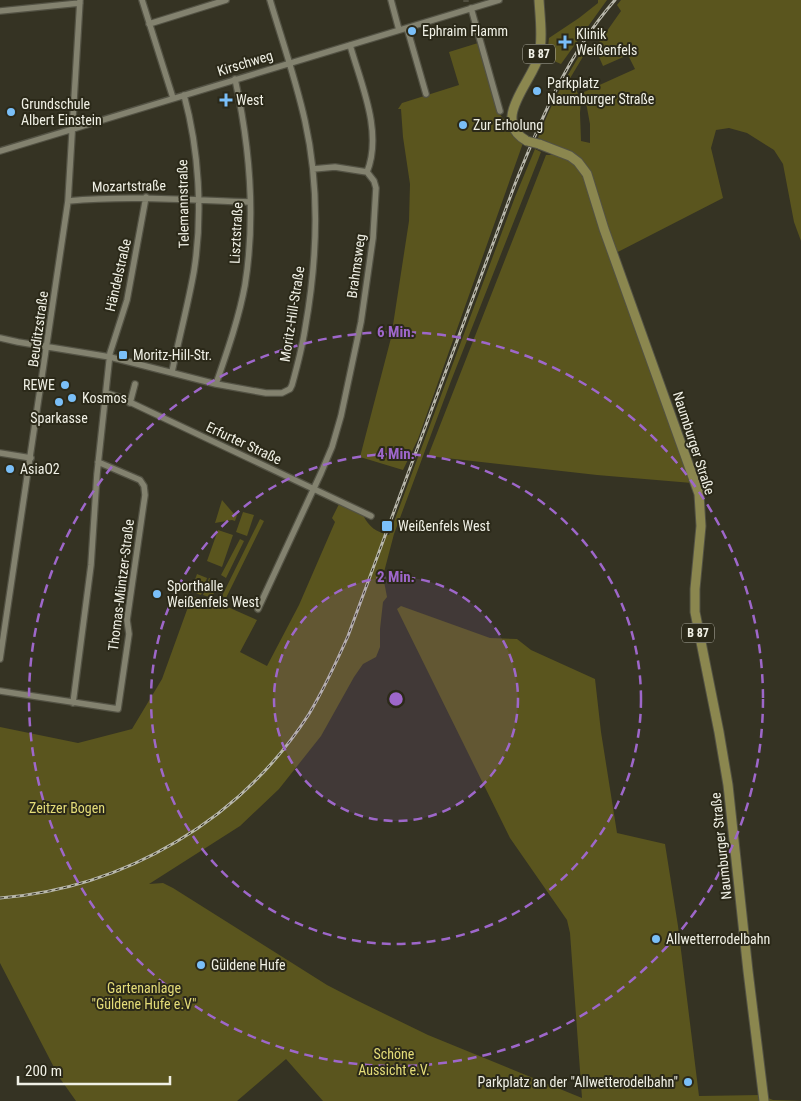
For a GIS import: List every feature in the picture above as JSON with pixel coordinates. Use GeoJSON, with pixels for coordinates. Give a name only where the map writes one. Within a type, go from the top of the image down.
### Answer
{"type":"FeatureCollection","features":[{"type":"Feature","properties":{"kind":"main road","name":"Naumburger Straße"},"geometry":{"type":"LineString","coordinates":[[539,0],[539,56],[535,67],[515,102],[512,115],[513,124],[517,132],[527,140],[570,156],[578,162],[587,174],[604,229],[699,494],[701,526],[694,589],[695,612],[720,732],[728,785],[764,1101]]}},
{"type":"Feature","properties":{"kind":"street"},"geometry":{"type":"LineString","coordinates":[[142,0],[172,98]]}},
{"type":"Feature","properties":{"kind":"street"},"geometry":{"type":"LineString","coordinates":[[149,24],[226,0]]}},
{"type":"Feature","properties":{"kind":"street","name":"Moritz-Hill-Straße"},"geometry":{"type":"LineString","coordinates":[[0,338],[110,357],[216,384],[277,393],[287,392],[292,385],[305,331],[311,289],[314,238],[313,168],[305,121],[270,0]]}},
{"type":"Feature","properties":{"kind":"street"},"geometry":{"type":"LineString","coordinates":[[391,0],[399,30]]}},
{"type":"Feature","properties":{"kind":"street","name":"Kirschweg"},"geometry":{"type":"LineString","coordinates":[[0,151],[45,139],[72,128],[499,0]]}},
{"type":"Feature","properties":{"kind":"street"},"geometry":{"type":"LineString","coordinates":[[0,11],[80,1]]}},
{"type":"Feature","properties":{"kind":"street","name":"Beuditzstraße"},"geometry":{"type":"LineString","coordinates":[[0,659],[48,346],[68,201],[80,1]]}},
{"type":"Feature","properties":{"kind":"street"},"geometry":{"type":"LineString","coordinates":[[466,2],[500,110]]}},
{"type":"Feature","properties":{"kind":"street"},"geometry":{"type":"LineString","coordinates":[[407,28],[426,94]]}},
{"type":"Feature","properties":{"kind":"street"},"geometry":{"type":"LineString","coordinates":[[313,168],[335,167],[367,172],[372,151],[371,124],[350,45]]}},
{"type":"Feature","properties":{"kind":"street","name":"Lisztstraße"},"geometry":{"type":"LineString","coordinates":[[216,384],[239,309],[250,245],[250,202],[246,142],[235,80]]}},
{"type":"Feature","properties":{"kind":"street","name":"Telemannstraße"},"geometry":{"type":"LineString","coordinates":[[172,372],[194,272],[198,232],[195,157],[184,95]]}},
{"type":"Feature","properties":{"kind":"street","name":"Brahmsweg"},"geometry":{"type":"LineString","coordinates":[[258,609],[332,446],[341,416],[361,322],[376,208],[376,184],[367,172]]}},
{"type":"Feature","properties":{"kind":"street","name":"Mozartstraße"},"geometry":{"type":"LineString","coordinates":[[68,201],[116,197],[146,197],[250,202]]}},
{"type":"Feature","properties":{"kind":"street","name":"Händelstraße"},"geometry":{"type":"LineString","coordinates":[[110,357],[127,300],[146,197]]}},
{"type":"Feature","properties":{"kind":"street"},"geometry":{"type":"LineString","coordinates":[[0,691],[73,703],[91,565],[98,462],[110,357]]}},
{"type":"Feature","properties":{"kind":"street"},"geometry":{"type":"LineString","coordinates":[[130,403],[135,384]]}},
{"type":"Feature","properties":{"kind":"street","name":"Erfurter Straße"},"geometry":{"type":"LineString","coordinates":[[106,393],[371,516]]}},
{"type":"Feature","properties":{"kind":"street"},"geometry":{"type":"LineString","coordinates":[[0,453],[31,458]]}},
{"type":"Feature","properties":{"kind":"street","name":"Thomas-Müntzer-Straße"},"geometry":{"type":"LineString","coordinates":[[73,703],[118,709],[128,645],[127,620],[145,495],[144,486],[140,480],[98,462]]}},
{"type":"Feature","properties":{"kind":"green space"},"geometry":{"type":"Polygon","coordinates":[[[598,0],[607,0],[561,64],[549,59],[547,56],[549,38],[579,18],[598,3],[598,0]]]}},
{"type":"Feature","properties":{"kind":"green space"},"geometry":{"type":"Polygon","coordinates":[[[621,0],[801,0],[801,241],[794,222],[783,164],[774,150],[747,133],[729,128],[716,130],[711,148],[723,198],[610,256],[692,483],[597,475],[428,456],[546,155],[558,155],[563,148],[538,138],[560,88],[588,42],[587,50],[569,80],[575,87],[581,101],[581,141],[590,143],[590,124],[584,92],[635,69],[628,55],[603,66],[595,48],[621,11],[617,5],[621,0]]]}},
{"type":"Feature","properties":{"kind":"green space"},"geometry":{"type":"Polygon","coordinates":[[[478,43],[498,112],[523,143],[418,439],[403,470],[360,457],[391,338],[409,221],[410,184],[401,109],[398,109],[402,103],[459,85],[449,52],[478,43]]]}},
{"type":"Feature","properties":{"kind":"green space"},"geometry":{"type":"Polygon","coordinates":[[[535,149],[541,152],[451,381],[394,534],[383,576],[387,597],[383,602],[380,647],[376,657],[363,664],[321,736],[279,789],[240,826],[149,884],[163,883],[173,888],[327,985],[356,1000],[428,1035],[582,1098],[570,933],[567,920],[510,838],[397,609],[401,606],[490,638],[517,639],[531,650],[595,679],[601,732],[617,833],[665,844],[678,926],[699,1096],[761,1095],[773,1100],[801,1101],[323,1101],[286,1059],[237,1101],[76,1101],[59,1077],[0,963],[0,727],[78,743],[132,729],[162,679],[192,596],[230,608],[257,620],[240,652],[267,666],[299,605],[335,522],[332,518],[339,504],[363,515],[373,528],[389,535],[515,197],[535,149]]]}},
{"type":"Feature","properties":{"kind":"green space"},"geometry":{"type":"Polygon","coordinates":[[[222,500],[237,515],[235,521],[215,523],[222,500]]]}},
{"type":"Feature","properties":{"kind":"green space"},"geometry":{"type":"Polygon","coordinates":[[[243,512],[254,515],[247,536],[236,532],[243,512]]]}},
{"type":"Feature","properties":{"kind":"green space"},"geometry":{"type":"Polygon","coordinates":[[[260,519],[264,521],[226,598],[222,596],[260,519]]]}},
{"type":"Feature","properties":{"kind":"green space"},"geometry":{"type":"Polygon","coordinates":[[[218,530],[233,535],[222,567],[207,561],[218,530]]]}},
{"type":"Feature","properties":{"kind":"green space"},"geometry":{"type":"Polygon","coordinates":[[[240,539],[244,541],[226,578],[221,575],[240,539]]]}},
{"type":"Feature","properties":{"kind":"green space"},"geometry":{"type":"Polygon","coordinates":[[[197,574],[207,578],[201,595],[191,591],[197,574]]]}},
{"type":"Feature","properties":{"kind":"green space"},"geometry":{"type":"Polygon","coordinates":[[[209,578],[218,581],[212,598],[203,595],[209,578]]]}},
{"type":"Feature","properties":{"kind":"railway"},"geometry":{"type":"LineString","coordinates":[[0,898],[46,892],[91,880],[135,863],[176,842],[214,816],[250,786],[281,752],[309,714],[330,676],[348,636],[515,184],[535,135],[569,65],[598,21],[615,0]]}},
{"type":"Feature","properties":{"kind":"place","name":"Ephraim Flamm"},"geometry":{"type":"Point","coordinates":[412,31]}},
{"type":"Feature","properties":{"kind":"place","name":"Klinik Weißenfels"},"geometry":{"type":"Point","coordinates":[565,42]}},
{"type":"Feature","properties":{"kind":"place","name":"Parkplatz Naumburger Straße"},"geometry":{"type":"Point","coordinates":[537,91]}},
{"type":"Feature","properties":{"kind":"place","name":"West"},"geometry":{"type":"Point","coordinates":[226,100]}},
{"type":"Feature","properties":{"kind":"place","name":"Grundschule Albert Einstein"},"geometry":{"type":"Point","coordinates":[11,112]}},
{"type":"Feature","properties":{"kind":"place","name":"Zur Erholung"},"geometry":{"type":"Point","coordinates":[463,125]}},
{"type":"Feature","properties":{"kind":"place","name":"Moritz-Hill-Str."},"geometry":{"type":"Point","coordinates":[123,355]}},
{"type":"Feature","properties":{"kind":"place","name":"REWE"},"geometry":{"type":"Point","coordinates":[65,385]}},
{"type":"Feature","properties":{"kind":"place","name":"Kosmos"},"geometry":{"type":"Point","coordinates":[72,398]}},
{"type":"Feature","properties":{"kind":"place","name":"Sparkasse"},"geometry":{"type":"Point","coordinates":[59,402]}},
{"type":"Feature","properties":{"kind":"place","name":"AsiaO2"},"geometry":{"type":"Point","coordinates":[10,469]}},
{"type":"Feature","properties":{"kind":"place","name":"Weißenfels West"},"geometry":{"type":"Point","coordinates":[387,526]}},
{"type":"Feature","properties":{"kind":"place","name":"Sporthalle Weißenfels West"},"geometry":{"type":"Point","coordinates":[157,594]}},
{"type":"Feature","properties":{"kind":"place","name":"Allwetterrodelbahn"},"geometry":{"type":"Point","coordinates":[656,939]}},
{"type":"Feature","properties":{"kind":"place","name":"Güldene Hufe"},"geometry":{"type":"Point","coordinates":[201,965]}},
{"type":"Feature","properties":{"kind":"place","name":"Parkplatz an der \"Allwetterodelbahn\""},"geometry":{"type":"Point","coordinates":[688,1082]}},
{"type":"Feature","properties":{"kind":"park label","name":"Zeitzer Bogen"},"geometry":{"type":"Point","coordinates":[67,808]}},
{"type":"Feature","properties":{"kind":"park label","name":"Gartenanlage \"Güldene Hufe e.V\""},"geometry":{"type":"Point","coordinates":[144,996]}},
{"type":"Feature","properties":{"kind":"park label","name":"Schöne Aussicht e.V."},"geometry":{"type":"Point","coordinates":[394,1062]}}]}
